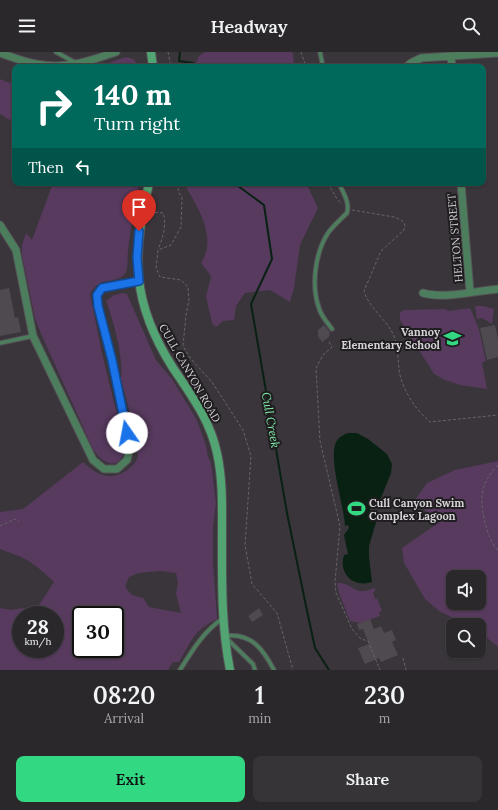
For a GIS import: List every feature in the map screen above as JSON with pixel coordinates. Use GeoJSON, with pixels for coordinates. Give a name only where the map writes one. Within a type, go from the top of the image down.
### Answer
{"type":"FeatureCollection","features":[{"type":"Feature","properties":{"kind":"street"},"geometry":{"type":"LineString","coordinates":[[78,64],[115,52]]}},
{"type":"Feature","properties":{"kind":"street"},"geometry":{"type":"LineString","coordinates":[[150,52],[152,64]]}},
{"type":"Feature","properties":{"kind":"street"},"geometry":{"type":"LineString","coordinates":[[0,53],[27,62],[38,64]]}},
{"type":"Feature","properties":{"kind":"street"},"geometry":{"type":"LineString","coordinates":[[409,64],[421,58],[498,53]]}},
{"type":"Feature","properties":{"kind":"street"},"geometry":{"type":"LineString","coordinates":[[451,56],[452,64]]}},
{"type":"Feature","properties":{"kind":"street","name":"CULL CANYON ROAD"},"geometry":{"type":"LineString","coordinates":[[148,186],[142,211],[138,240],[139,281],[147,316],[152,330],[164,354],[202,412],[217,452],[221,492],[222,619],[230,670]]}},
{"type":"Feature","properties":{"kind":"street","name":"HELTON STREET"},"geometry":{"type":"LineString","coordinates":[[461,186],[470,292]]}},
{"type":"Feature","properties":{"kind":"street"},"geometry":{"type":"LineString","coordinates":[[0,225],[16,250],[33,336],[93,460],[104,469],[117,469],[127,460],[130,448],[112,360],[98,306],[97,295],[102,288],[139,281]]}},
{"type":"Feature","properties":{"kind":"street"},"geometry":{"type":"LineString","coordinates":[[423,293],[439,295],[498,289]]}},
{"type":"Feature","properties":{"kind":"lane"},"geometry":{"type":"LineString","coordinates":[[56,52],[78,64]]}},
{"type":"Feature","properties":{"kind":"lane"},"geometry":{"type":"LineString","coordinates":[[320,52],[322,64]]}},
{"type":"Feature","properties":{"kind":"lane"},"geometry":{"type":"LineString","coordinates":[[332,329],[322,316],[316,300],[316,271],[323,243],[328,233],[347,213],[348,210],[346,198],[340,186]]}},
{"type":"Feature","properties":{"kind":"lane"},"geometry":{"type":"LineString","coordinates":[[0,343],[33,336]]}},
{"type":"Feature","properties":{"kind":"lane"},"geometry":{"type":"LineString","coordinates":[[180,670],[198,641],[212,626],[222,619]]}},
{"type":"Feature","properties":{"kind":"lane"},"geometry":{"type":"LineString","coordinates":[[224,636],[238,635],[257,644],[268,658],[274,670]]}},
{"type":"Feature","properties":{"kind":"lane"},"geometry":{"type":"LineString","coordinates":[[224,636],[253,664],[255,670]]}},
{"type":"Feature","properties":{"kind":"path"},"geometry":{"type":"LineString","coordinates":[[168,52],[170,64]]}},
{"type":"Feature","properties":{"kind":"path"},"geometry":{"type":"LineString","coordinates":[[302,52],[305,64]]}},
{"type":"Feature","properties":{"kind":"path"},"geometry":{"type":"LineString","coordinates":[[158,250],[171,245],[181,227],[182,197],[179,193],[178,186]]}},
{"type":"Feature","properties":{"kind":"path"},"geometry":{"type":"LineString","coordinates":[[330,186],[337,199],[348,210],[394,217],[401,220],[405,224],[404,230],[381,251],[364,291],[374,308],[392,332],[396,341],[400,378],[403,387],[418,408],[430,422],[498,415]]}},
{"type":"Feature","properties":{"kind":"path"},"geometry":{"type":"LineString","coordinates":[[142,211],[163,213],[165,218],[161,243],[158,250],[156,268],[160,277],[181,280],[188,287],[189,300],[183,346],[191,359],[212,382],[243,430],[251,456],[245,546],[252,584],[277,613],[292,670]]}},
{"type":"Feature","properties":{"kind":"path"},"geometry":{"type":"LineString","coordinates":[[329,342],[332,347],[324,355],[316,368],[320,441],[340,526],[335,582],[336,593],[352,629],[361,639],[368,642],[380,670]]}},
{"type":"Feature","properties":{"kind":"path"},"geometry":{"type":"LineString","coordinates":[[498,465],[484,486],[483,500],[486,525],[493,545],[498,551]]}},
{"type":"Feature","properties":{"kind":"path"},"geometry":{"type":"LineString","coordinates":[[0,526],[16,519],[19,521]]}},
{"type":"Feature","properties":{"kind":"path"},"geometry":{"type":"LineString","coordinates":[[403,658],[406,670]]}},
{"type":"Feature","properties":{"kind":"shaded area"},"geometry":{"type":"Polygon","coordinates":[[[205,52],[291,52],[293,53],[294,64],[195,64],[199,56],[205,52]]]}},
{"type":"Feature","properties":{"kind":"shaded area"},"geometry":{"type":"Polygon","coordinates":[[[126,57],[133,59],[137,64],[105,64],[126,57]]]}},
{"type":"Feature","properties":{"kind":"shaded area"},"geometry":{"type":"Polygon","coordinates":[[[0,79],[9,83],[12,80],[12,121],[0,114],[0,79]]]}},
{"type":"Feature","properties":{"kind":"shaded area"},"geometry":{"type":"Polygon","coordinates":[[[52,186],[138,186],[130,234],[126,273],[115,280],[98,284],[90,294],[102,353],[125,448],[123,456],[115,463],[111,464],[106,462],[97,455],[93,449],[35,318],[22,255],[22,245],[26,233],[32,240],[52,186]]]}},
{"type":"Feature","properties":{"kind":"shaded area"},"geometry":{"type":"Polygon","coordinates":[[[186,186],[307,186],[318,208],[300,245],[294,288],[290,302],[270,290],[245,293],[236,306],[234,320],[223,321],[216,327],[212,323],[206,297],[211,276],[201,263],[206,253],[207,233],[195,202],[186,186]]]}},
{"type":"Feature","properties":{"kind":"shaded area"},"geometry":{"type":"Polygon","coordinates":[[[123,293],[127,294],[156,360],[172,379],[197,420],[206,445],[208,457],[211,462],[216,503],[213,528],[213,561],[217,619],[198,632],[179,662],[173,662],[168,670],[0,670],[0,608],[12,610],[12,658],[64,658],[64,606],[38,606],[54,582],[30,562],[0,549],[0,512],[23,509],[83,462],[99,474],[113,476],[126,470],[134,464],[137,459],[137,444],[121,378],[122,370],[117,339],[106,301],[114,295],[123,293]],[[160,571],[139,573],[129,577],[125,587],[132,595],[143,598],[149,607],[181,613],[176,594],[178,583],[176,573],[160,571]]]}},
{"type":"Feature","properties":{"kind":"shaded area"},"geometry":{"type":"Polygon","coordinates":[[[475,306],[483,306],[494,309],[492,324],[482,318],[477,319],[475,306]]]}},
{"type":"Feature","properties":{"kind":"shaded area","name":"Vannoy Elementary School"},"geometry":{"type":"Polygon","coordinates":[[[470,308],[479,329],[486,361],[482,362],[487,389],[460,385],[445,380],[434,374],[400,320],[400,312],[404,310],[446,309],[448,311],[470,308]]]}},
{"type":"Feature","properties":{"kind":"shaded area","name":"Cull Canyon Swim Complex Lagoon"},"geometry":{"type":"Polygon","coordinates":[[[348,433],[357,433],[368,439],[387,454],[392,464],[391,473],[381,498],[371,505],[370,510],[377,519],[369,546],[372,582],[365,583],[359,583],[349,578],[343,568],[344,555],[348,554],[344,535],[349,528],[348,525],[345,526],[335,471],[334,450],[337,440],[341,436],[348,433]]]}},
{"type":"Feature","properties":{"kind":"shaded area"},"geometry":{"type":"Polygon","coordinates":[[[498,461],[498,647],[486,637],[486,618],[453,618],[439,611],[425,599],[404,563],[402,548],[441,521],[427,512],[415,500],[427,483],[455,470],[498,461]]]}},
{"type":"Feature","properties":{"kind":"shaded area"},"geometry":{"type":"Polygon","coordinates":[[[337,583],[348,585],[362,591],[375,588],[375,591],[373,592],[375,599],[377,598],[382,611],[379,612],[380,616],[360,623],[350,621],[339,593],[337,583]]]}},
{"type":"Feature","properties":{"kind":"building"},"geometry":{"type":"Polygon","coordinates":[[[9,288],[15,318],[18,317],[21,332],[0,336],[0,290],[9,288]]]}},
{"type":"Feature","properties":{"kind":"building"},"geometry":{"type":"Polygon","coordinates":[[[324,325],[330,332],[329,337],[322,342],[318,336],[318,330],[324,325]]]}},
{"type":"Feature","properties":{"kind":"building"},"geometry":{"type":"Polygon","coordinates":[[[495,325],[498,339],[498,357],[487,360],[480,328],[495,325]]]}},
{"type":"Feature","properties":{"kind":"building"},"geometry":{"type":"Polygon","coordinates":[[[259,608],[263,615],[252,622],[248,616],[259,608]]]}},
{"type":"Feature","properties":{"kind":"building"},"geometry":{"type":"Polygon","coordinates":[[[370,619],[374,629],[381,626],[384,633],[392,630],[396,640],[392,642],[398,655],[381,662],[379,658],[365,664],[358,648],[369,644],[363,629],[359,630],[357,624],[370,619]]]}},
{"type":"Feature","properties":{"kind":"waterway","name":"Cull Creek"},"geometry":{"type":"LineString","coordinates":[[180,52],[179,61],[194,64]]}},
{"type":"Feature","properties":{"kind":"waterway","name":"Cull Creek"},"geometry":{"type":"LineString","coordinates":[[238,186],[264,205],[272,259],[251,304],[287,513],[306,606],[315,648],[329,670]]}},
{"type":"Feature","properties":{"kind":"place","name":"Vannoy Elementary School"},"geometry":{"type":"Point","coordinates":[453,338]}},
{"type":"Feature","properties":{"kind":"place","name":"Cull Canyon Swim Complex Lagoon"},"geometry":{"type":"Point","coordinates":[356,509]}},
{"type":"Feature","properties":{"kind":"route"},"geometry":{"type":"LineString","coordinates":[[127,433],[112,360],[98,306],[97,295],[102,288],[139,281],[137,258],[139,231]]}}]}
